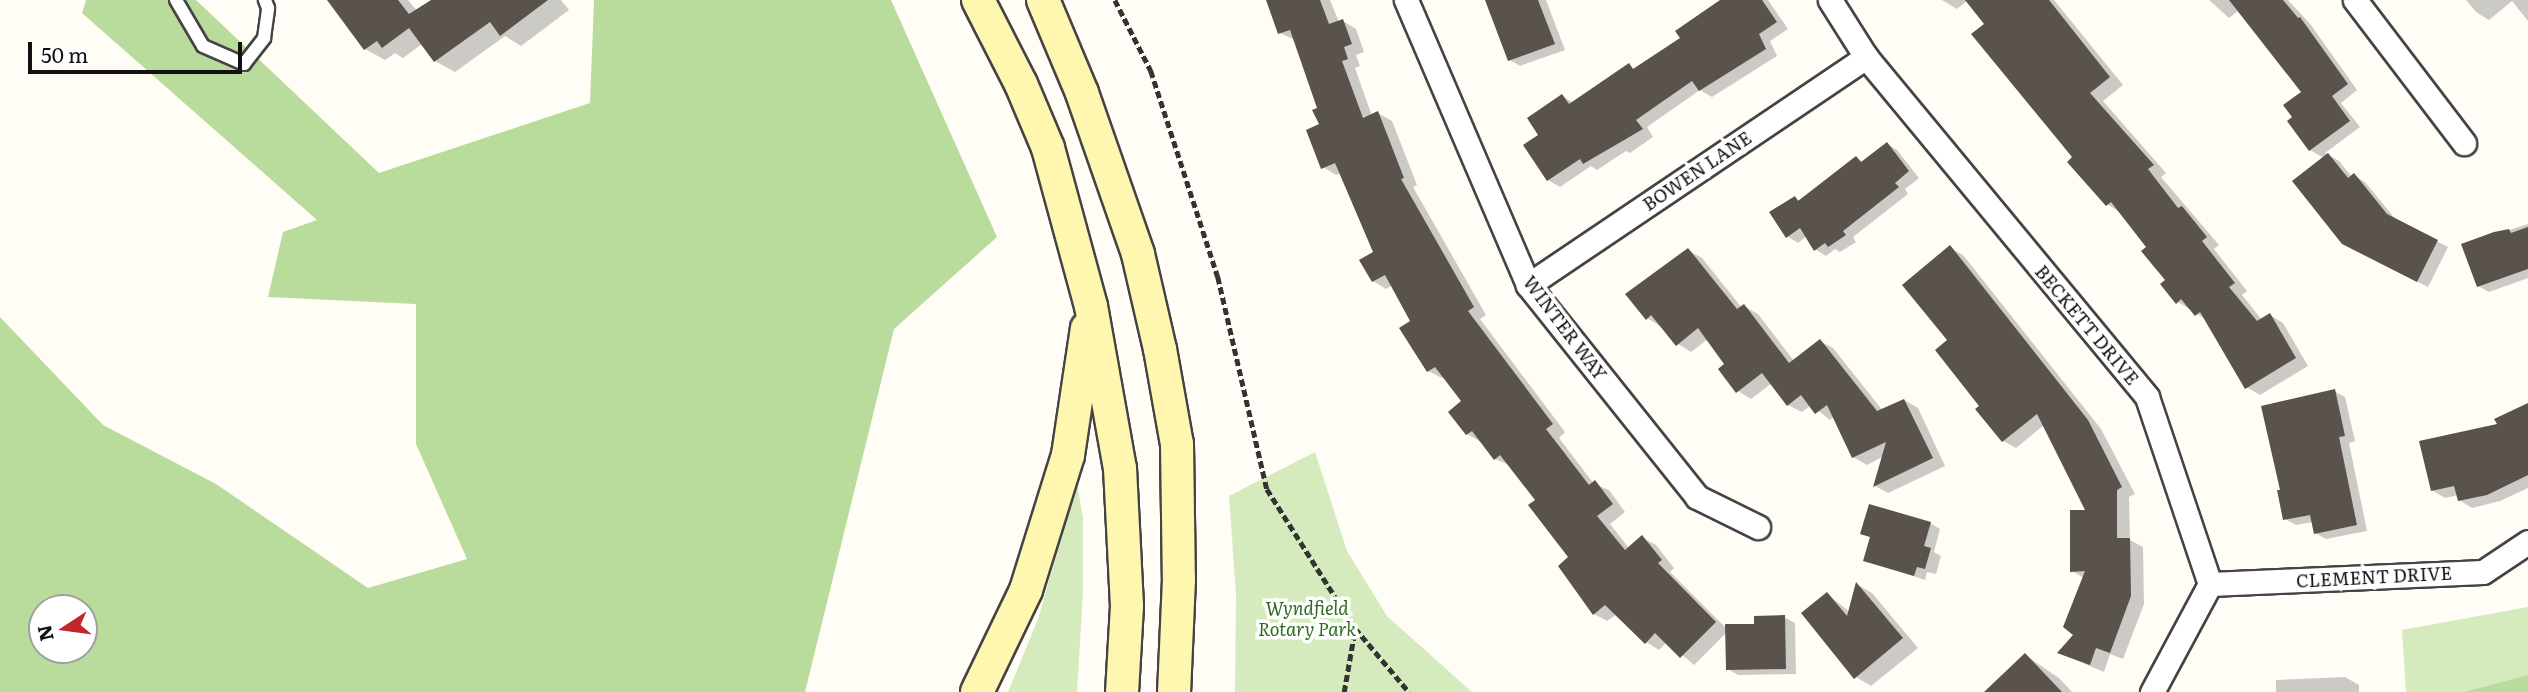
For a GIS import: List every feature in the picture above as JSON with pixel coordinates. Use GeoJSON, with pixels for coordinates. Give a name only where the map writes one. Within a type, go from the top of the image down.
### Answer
{"type":"FeatureCollection","features":[{"type":"Feature","properties":{"kind":"main road"},"geometry":{"type":"LineString","coordinates":[[978,0],[1021,84],[1048,148],[1091,306],[1120,468],[1127,606],[1122,692]]}},
{"type":"Feature","properties":{"kind":"main road"},"geometry":{"type":"LineString","coordinates":[[1043,0],[1082,93],[1138,254],[1160,349],[1177,444],[1180,579],[1174,692]]}},
{"type":"Feature","properties":{"kind":"main road"},"geometry":{"type":"LineString","coordinates":[[977,692],[1026,590],[1068,455],[1091,306]]}},
{"type":"Feature","properties":{"kind":"street","name":"WINTER WAY"},"geometry":{"type":"LineString","coordinates":[[1406,0],[1528,285],[1697,497],[1758,527]]}},
{"type":"Feature","properties":{"kind":"street","name":"BECKETT DRIVE"},"geometry":{"type":"LineString","coordinates":[[1830,0],[1866,57],[2147,397],[2210,584]]}},
{"type":"Feature","properties":{"kind":"street"},"geometry":{"type":"LineString","coordinates":[[2355,0],[2463,142]]}},
{"type":"Feature","properties":{"kind":"street","name":"BOWEN LANE"},"geometry":{"type":"LineString","coordinates":[[1528,285],[1866,57]]}},
{"type":"Feature","properties":{"kind":"street","name":"CLEMENT DRIVE"},"geometry":{"type":"LineString","coordinates":[[2210,584],[2483,572],[2528,542]]}},
{"type":"Feature","properties":{"kind":"street"},"geometry":{"type":"LineString","coordinates":[[2152,692],[2210,584]]}},
{"type":"Feature","properties":{"kind":"lane"},"geometry":{"type":"LineString","coordinates":[[176,0],[203,46],[244,64],[264,38],[268,8],[265,0]]}},
{"type":"Feature","properties":{"kind":"path"},"geometry":{"type":"LineString","coordinates":[[1115,0],[1151,71],[1218,277],[1267,489],[1355,628],[1409,692]]}},
{"type":"Feature","properties":{"kind":"path"},"geometry":{"type":"LineString","coordinates":[[1344,692],[1355,628]]}},
{"type":"Feature","properties":{"kind":"green space"},"geometry":{"type":"Polygon","coordinates":[[[86,0],[196,0],[379,173],[590,103],[594,0],[891,0],[997,237],[894,329],[805,692],[0,692],[0,317],[103,425],[216,484],[368,588],[467,559],[416,444],[416,304],[268,297],[283,232],[317,220],[82,13],[86,0]]]}},
{"type":"Feature","properties":{"kind":"green space","name":"Wyndfield Rotary Park"},"geometry":{"type":"Polygon","coordinates":[[[1315,452],[1347,551],[1387,616],[1472,692],[1235,692],[1236,594],[1229,496],[1315,452]]]}},
{"type":"Feature","properties":{"kind":"green space"},"geometry":{"type":"Polygon","coordinates":[[[1077,483],[1083,518],[1083,593],[1077,692],[1008,692],[1038,619],[1077,483]]]}},
{"type":"Feature","properties":{"kind":"green space"},"geometry":{"type":"Polygon","coordinates":[[[2528,607],[2528,675],[2463,692],[2406,692],[2402,630],[2528,607]]]}},
{"type":"Feature","properties":{"kind":"green space"},"geometry":{"type":"Polygon","coordinates":[[[2528,675],[2528,692],[2463,692],[2528,675]]]}},
{"type":"Feature","properties":{"kind":"building"},"geometry":{"type":"Polygon","coordinates":[[[327,0],[398,0],[409,14],[431,0],[548,0],[500,36],[490,22],[434,62],[409,28],[382,48],[377,41],[364,50],[327,0]]]}},
{"type":"Feature","properties":{"kind":"building"},"geometry":{"type":"Polygon","coordinates":[[[1266,0],[1320,0],[1329,24],[1343,19],[1352,44],[1344,47],[1348,59],[1342,61],[1363,118],[1378,111],[1404,178],[1401,179],[1474,307],[1468,311],[1553,424],[1546,429],[1589,485],[1595,480],[1613,504],[1597,516],[1625,550],[1642,535],[1662,560],[1658,563],[1716,622],[1680,658],[1655,633],[1645,644],[1605,605],[1593,615],[1558,566],[1568,557],[1528,505],[1535,500],[1500,455],[1494,460],[1472,431],[1466,435],[1448,412],[1461,401],[1435,367],[1427,372],[1399,328],[1410,321],[1385,275],[1372,282],[1359,260],[1373,252],[1335,163],[1321,169],[1306,130],[1319,124],[1312,110],[1317,108],[1290,30],[1278,34],[1266,0]]]}},
{"type":"Feature","properties":{"kind":"building"},"geometry":{"type":"Polygon","coordinates":[[[1485,0],[1538,0],[1555,44],[1508,61],[1485,0]]]}},
{"type":"Feature","properties":{"kind":"building"},"geometry":{"type":"Polygon","coordinates":[[[1720,0],[1762,0],[1777,22],[1759,34],[1766,49],[1699,91],[1692,81],[1636,120],[1643,129],[1583,164],[1580,159],[1547,181],[1523,145],[1538,135],[1527,118],[1562,94],[1569,104],[1629,63],[1633,69],[1680,38],[1675,31],[1720,0]]]}},
{"type":"Feature","properties":{"kind":"building"},"geometry":{"type":"Polygon","coordinates":[[[1965,0],[2049,0],[2110,77],[2090,93],[2154,165],[2148,169],[2178,208],[2182,206],[2207,237],[2202,241],[2235,283],[2229,287],[2257,321],[2270,313],[2296,358],[2245,389],[2200,312],[2195,316],[2181,299],[2176,304],[2160,284],[2165,280],[2141,251],[2146,247],[2111,202],[2106,206],[2067,162],[2072,157],[1971,34],[1984,24],[1965,0]]]}},
{"type":"Feature","properties":{"kind":"building"},"geometry":{"type":"Polygon","coordinates":[[[2229,0],[2283,0],[2298,18],[2300,17],[2348,84],[2332,96],[2350,121],[2309,151],[2287,121],[2292,117],[2283,105],[2301,92],[2229,0]]]}},
{"type":"Feature","properties":{"kind":"building"},"geometry":{"type":"Polygon","coordinates":[[[1887,142],[1909,171],[1895,183],[1899,187],[1843,231],[1846,235],[1828,247],[1825,243],[1814,251],[1800,228],[1786,238],[1769,212],[1795,196],[1798,201],[1856,156],[1861,162],[1887,142]]]}},
{"type":"Feature","properties":{"kind":"building"},"geometry":{"type":"Polygon","coordinates":[[[2328,153],[2348,178],[2354,173],[2387,214],[2438,240],[2417,282],[2342,244],[2292,181],[2328,153]]]}},
{"type":"Feature","properties":{"kind":"building"},"geometry":{"type":"Polygon","coordinates":[[[2528,227],[2528,269],[2477,287],[2461,244],[2494,232],[2509,229],[2511,233],[2528,227]]]}},
{"type":"Feature","properties":{"kind":"building"},"geometry":{"type":"Polygon","coordinates":[[[1950,245],[2088,420],[2122,487],[2117,490],[2117,538],[2130,538],[2131,596],[2110,653],[2096,648],[2090,665],[2057,653],[2073,635],[2063,627],[2085,571],[2070,572],[2070,510],[2085,510],[2037,414],[2002,442],[1975,409],[1979,406],[1935,350],[1947,340],[1902,285],[1950,245]]]}},
{"type":"Feature","properties":{"kind":"building"},"geometry":{"type":"Polygon","coordinates":[[[1688,248],[1737,309],[1744,304],[1789,363],[1820,339],[1877,411],[1904,399],[1933,458],[1873,487],[1886,442],[1852,458],[1827,405],[1815,414],[1801,395],[1787,406],[1762,373],[1736,393],[1718,369],[1724,364],[1698,328],[1676,346],[1651,315],[1646,320],[1625,294],[1688,248]]]}},
{"type":"Feature","properties":{"kind":"building"},"geometry":{"type":"Polygon","coordinates":[[[2335,389],[2345,436],[2339,437],[2357,525],[2314,534],[2310,515],[2283,520],[2277,490],[2280,490],[2261,406],[2335,389]]]}},
{"type":"Feature","properties":{"kind":"building"},"geometry":{"type":"Polygon","coordinates":[[[2528,403],[2528,475],[2487,495],[2458,501],[2454,486],[2431,491],[2419,441],[2497,424],[2494,419],[2528,403]]]}},
{"type":"Feature","properties":{"kind":"building"},"geometry":{"type":"Polygon","coordinates":[[[1869,504],[1931,522],[1924,546],[1931,548],[1925,569],[1917,567],[1914,576],[1863,561],[1870,537],[1860,534],[1869,504]]]}},
{"type":"Feature","properties":{"kind":"building"},"geometry":{"type":"Polygon","coordinates":[[[1856,582],[1903,638],[1854,679],[1801,613],[1827,592],[1847,616],[1856,582]]]}},
{"type":"Feature","properties":{"kind":"building"},"geometry":{"type":"Polygon","coordinates":[[[1785,615],[1786,669],[1726,670],[1725,624],[1754,624],[1754,616],[1785,615]]]}},
{"type":"Feature","properties":{"kind":"building"},"geometry":{"type":"Polygon","coordinates":[[[2025,653],[2062,692],[1984,692],[2025,653]]]}}]}
